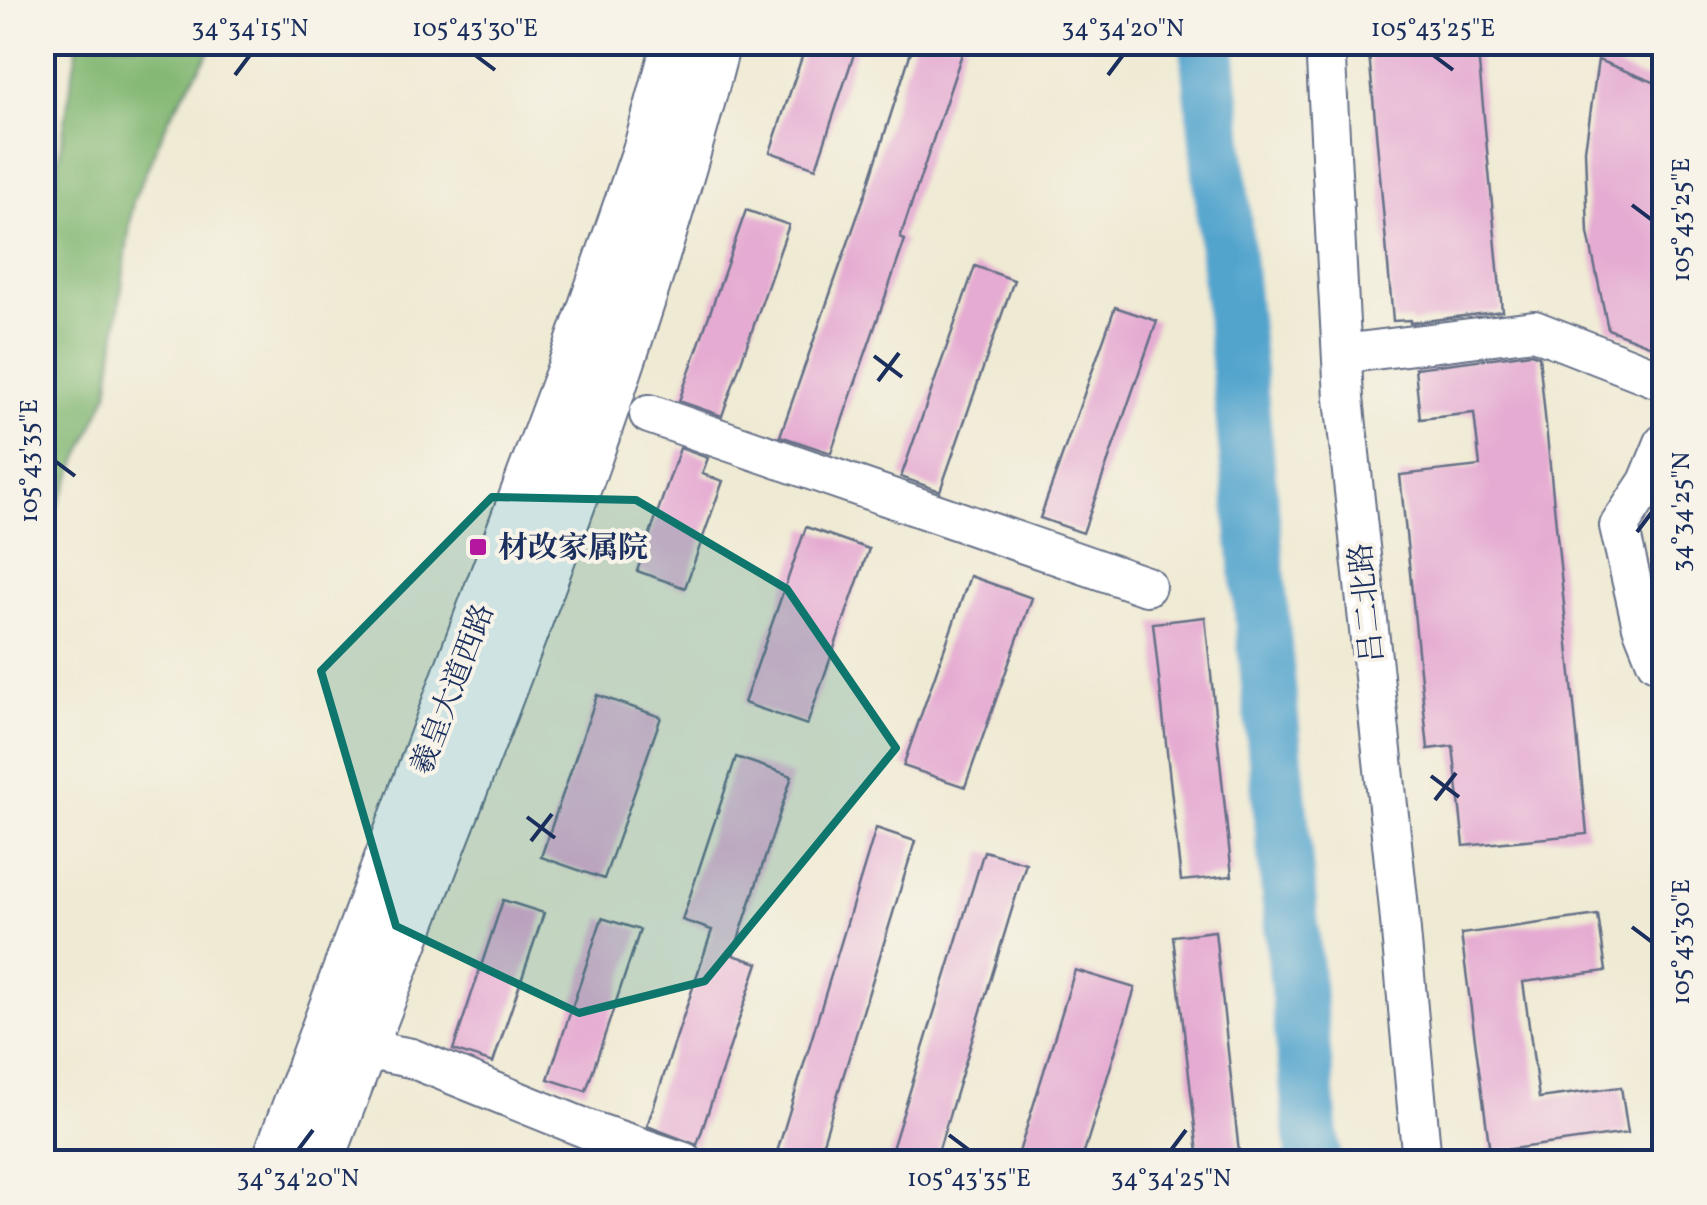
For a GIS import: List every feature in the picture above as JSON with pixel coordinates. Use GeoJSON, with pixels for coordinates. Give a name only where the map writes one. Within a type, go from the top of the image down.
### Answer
{"type":"FeatureCollection","features":[{"type":"Feature","properties":{"kind":"main road","name":"羲皇大道西路"},"geometry":{"type":"LineString","coordinates":[[319,1162],[341,1045],[648,148],[678,42]]}},
{"type":"Feature","properties":{"kind":"main road","name":"羲皇大道西路"},"geometry":{"type":"LineString","coordinates":[[276,1162],[341,1045],[608,396],[690,142],[716,42]]}},
{"type":"Feature","properties":{"kind":"street","name":"吕二北路"},"geometry":{"type":"LineString","coordinates":[[1325,42],[1342,354],[1422,1162]]}},
{"type":"Feature","properties":{"kind":"street"},"geometry":{"type":"LineString","coordinates":[[1342,354],[1534,330],[1664,380]]}},
{"type":"Feature","properties":{"kind":"street"},"geometry":{"type":"LineString","coordinates":[[648,414],[1146,586]]}},
{"type":"Feature","properties":{"kind":"street"},"geometry":{"type":"LineString","coordinates":[[1664,443],[1648,482],[1619,526],[1642,626],[1656,661],[1664,662]]}},
{"type":"Feature","properties":{"kind":"street"},"geometry":{"type":"LineString","coordinates":[[341,1045],[411,1058],[586,1147],[684,1162]]}},
{"type":"Feature","properties":{"kind":"highlighted area"},"geometry":{"type":"Polygon","coordinates":[[[492,497],[636,500],[787,589],[896,748],[705,981],[579,1013],[396,926],[321,671],[492,497]]]}},
{"type":"Feature","properties":{"kind":"green space"},"geometry":{"type":"Polygon","coordinates":[[[78,42],[215,43],[170,116],[133,201],[108,393],[43,540],[43,255],[78,42]]]}},
{"type":"Feature","properties":{"kind":"building"},"geometry":{"type":"Polygon","coordinates":[[[807,42],[858,42],[816,168],[770,152],[807,42]]]}},
{"type":"Feature","properties":{"kind":"building"},"geometry":{"type":"Polygon","coordinates":[[[914,42],[966,42],[900,238],[905,240],[831,453],[780,436],[914,42]]]}},
{"type":"Feature","properties":{"kind":"building"},"geometry":{"type":"Polygon","coordinates":[[[1368,42],[1477,42],[1502,311],[1410,323],[1393,321],[1368,42]]]}},
{"type":"Feature","properties":{"kind":"building"},"geometry":{"type":"Polygon","coordinates":[[[1598,60],[1664,86],[1664,351],[1608,329],[1588,233],[1585,150],[1598,60]]]}},
{"type":"Feature","properties":{"kind":"building"},"geometry":{"type":"Polygon","coordinates":[[[746,210],[789,225],[722,416],[679,401],[746,210]]]}},
{"type":"Feature","properties":{"kind":"building"},"geometry":{"type":"Polygon","coordinates":[[[975,266],[1014,280],[940,491],[901,477],[975,266]]]}},
{"type":"Feature","properties":{"kind":"building"},"geometry":{"type":"Polygon","coordinates":[[[1115,307],[1157,321],[1083,533],[1040,518],[1115,307]]]}},
{"type":"Feature","properties":{"kind":"building"},"geometry":{"type":"Polygon","coordinates":[[[1531,353],[1539,356],[1587,834],[1464,846],[1453,746],[1428,749],[1400,475],[1480,466],[1474,413],[1420,419],[1415,368],[1531,353]]]}},
{"type":"Feature","properties":{"kind":"building"},"geometry":{"type":"Polygon","coordinates":[[[680,448],[708,458],[702,474],[723,481],[685,588],[637,571],[680,448]]]}},
{"type":"Feature","properties":{"kind":"building"},"geometry":{"type":"Polygon","coordinates":[[[806,527],[869,549],[807,725],[744,703],[806,527]]]}},
{"type":"Feature","properties":{"kind":"building"},"geometry":{"type":"Polygon","coordinates":[[[970,576],[1032,598],[965,787],[903,766],[970,576]]]}},
{"type":"Feature","properties":{"kind":"building"},"geometry":{"type":"Polygon","coordinates":[[[1205,617],[1232,876],[1181,881],[1153,623],[1205,617]]]}},
{"type":"Feature","properties":{"kind":"building"},"geometry":{"type":"Polygon","coordinates":[[[597,695],[661,717],[604,879],[541,857],[597,695]]]}},
{"type":"Feature","properties":{"kind":"building"},"geometry":{"type":"Polygon","coordinates":[[[736,757],[792,776],[733,955],[758,963],[697,1145],[647,1126],[712,930],[682,920],[736,757]]]}},
{"type":"Feature","properties":{"kind":"building"},"geometry":{"type":"Polygon","coordinates":[[[876,828],[915,841],[817,1162],[774,1162],[876,828]]]}},
{"type":"Feature","properties":{"kind":"building"},"geometry":{"type":"Polygon","coordinates":[[[984,851],[1026,863],[935,1162],[888,1162],[984,851]]]}},
{"type":"Feature","properties":{"kind":"building"},"geometry":{"type":"Polygon","coordinates":[[[503,900],[544,913],[493,1063],[453,1050],[503,900]]]}},
{"type":"Feature","properties":{"kind":"building"},"geometry":{"type":"Polygon","coordinates":[[[1598,915],[1606,971],[1523,982],[1539,1098],[1621,1087],[1628,1133],[1490,1152],[1461,934],[1598,915]]]}},
{"type":"Feature","properties":{"kind":"building"},"geometry":{"type":"Polygon","coordinates":[[[602,918],[640,930],[586,1091],[548,1079],[602,918]]]}},
{"type":"Feature","properties":{"kind":"building"},"geometry":{"type":"Polygon","coordinates":[[[1215,931],[1240,1162],[1199,1162],[1173,936],[1215,931]]]}},
{"type":"Feature","properties":{"kind":"building"},"geometry":{"type":"Polygon","coordinates":[[[1075,970],[1135,988],[1081,1162],[1016,1162],[1075,970]]]}},
{"type":"Feature","properties":{"kind":"waterway"},"geometry":{"type":"LineString","coordinates":[[1207,42],[1314,1162]]}},
{"type":"Feature","properties":{"kind":"place","name":"材改家属院"},"geometry":{"type":"Point","coordinates":[478,547]}}]}
